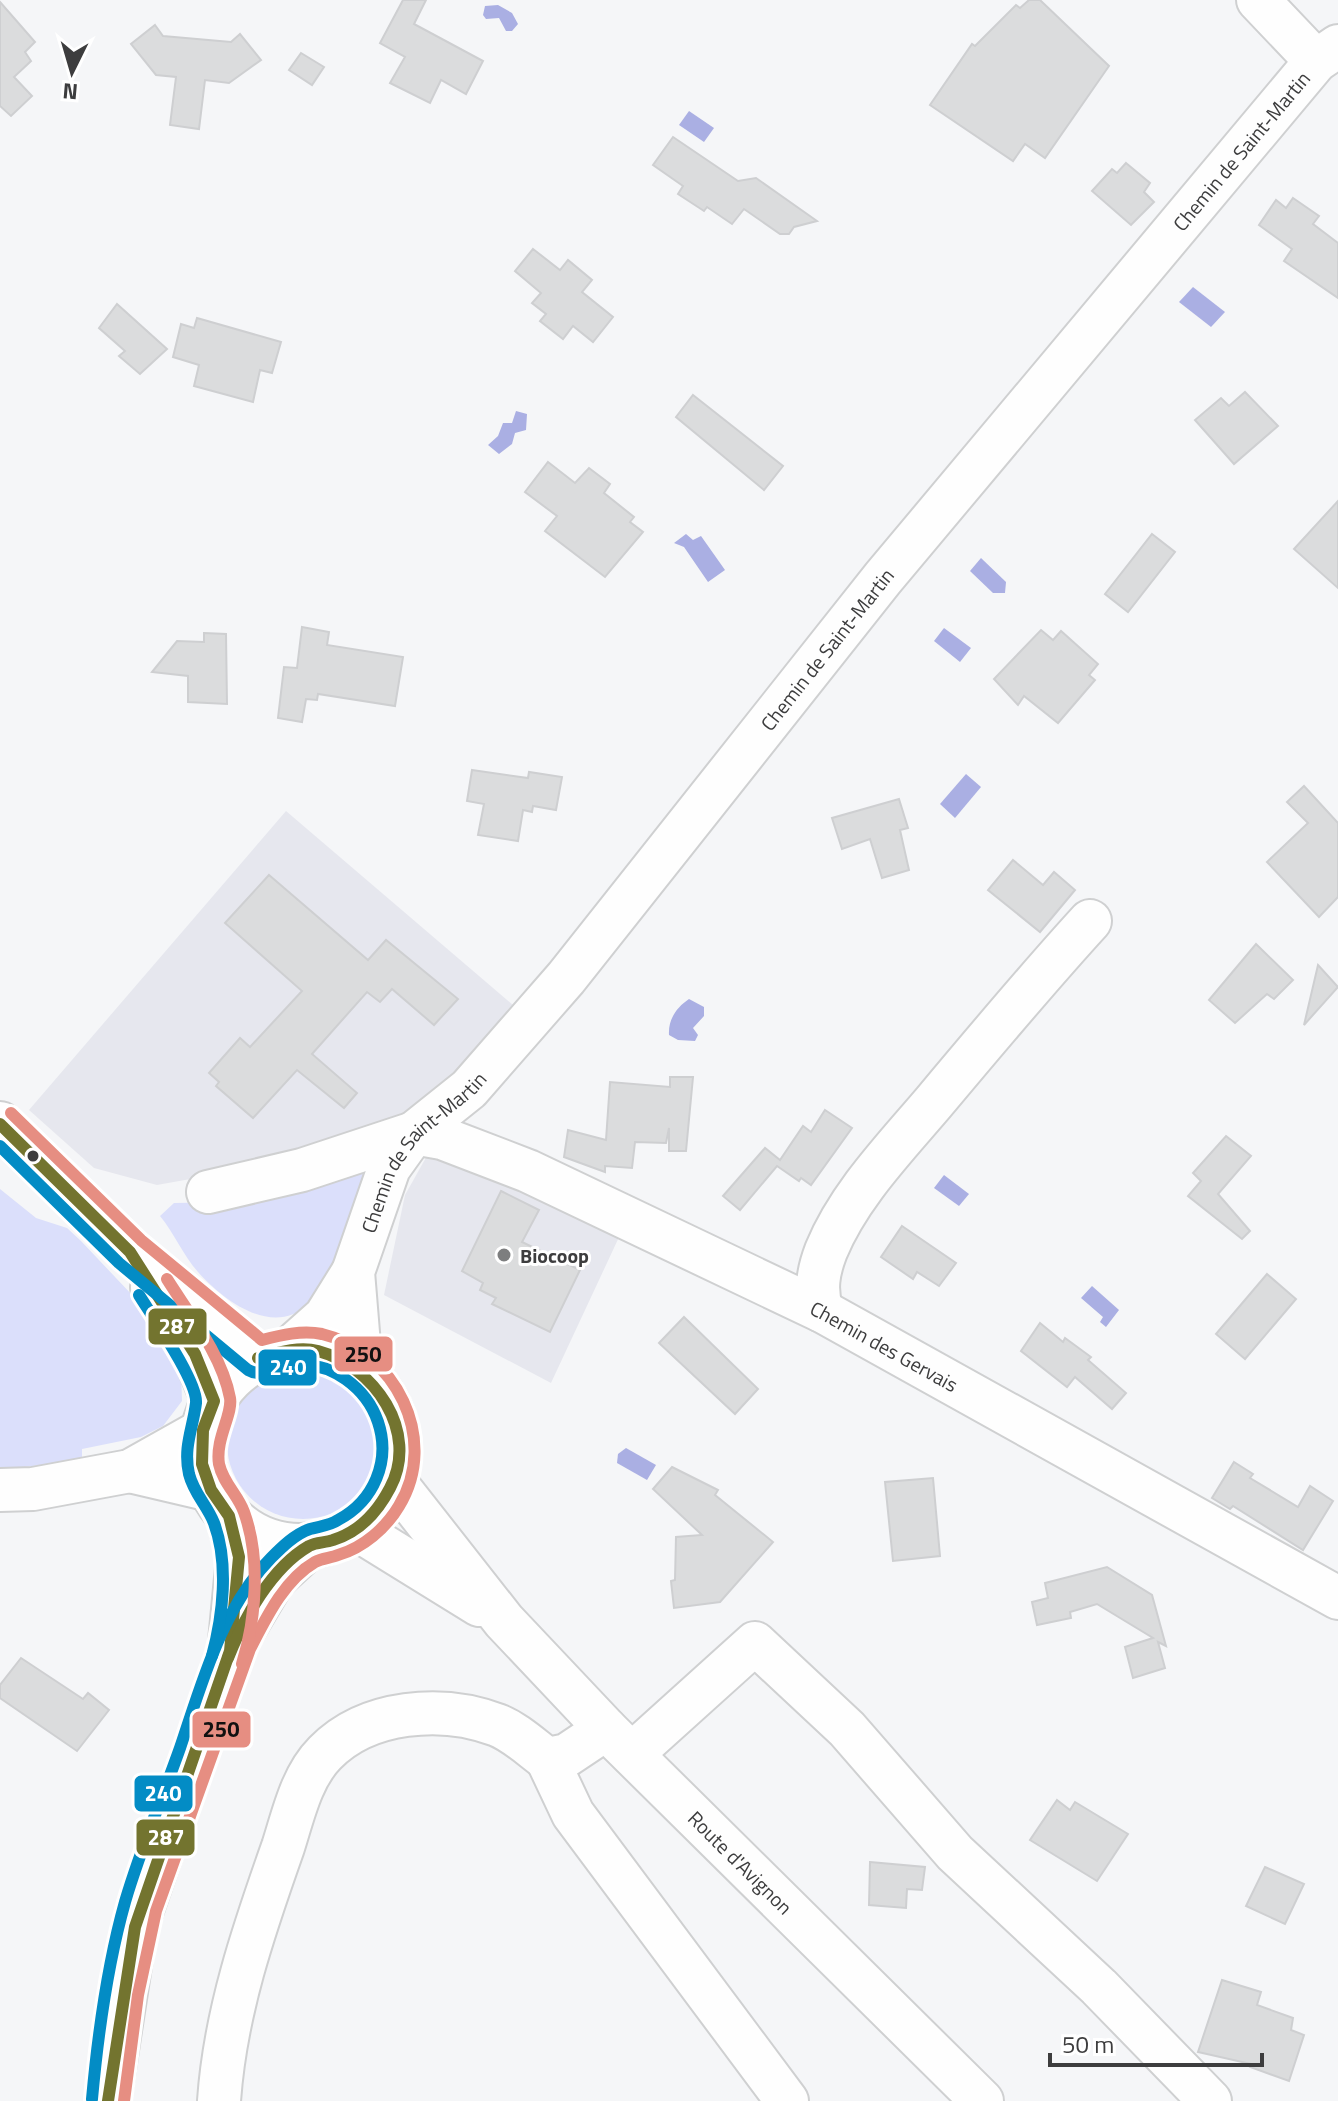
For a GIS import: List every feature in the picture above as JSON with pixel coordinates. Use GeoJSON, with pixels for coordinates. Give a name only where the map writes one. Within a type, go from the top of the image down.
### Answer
{"type":"FeatureCollection","features":[{"type":"Feature","properties":{"kind":"main road"},"geometry":{"type":"LineString","coordinates":[[0,1124],[130,1252],[273,1354]]}},
{"type":"Feature","properties":{"kind":"main road"},"geometry":{"type":"LineString","coordinates":[[130,1252],[195,1354],[208,1415],[202,1464],[239,1557],[230,1651]]}},
{"type":"Feature","properties":{"kind":"main road"},"geometry":{"type":"LineString","coordinates":[[208,1415],[233,1376],[273,1354],[316,1350],[342,1358],[361,1369],[382,1392],[395,1420],[399,1451],[394,1481],[379,1508],[356,1529],[335,1540],[310,1545],[267,1540],[220,1503]]}},
{"type":"Feature","properties":{"kind":"main road"},"geometry":{"type":"LineString","coordinates":[[108,2101],[135,1927],[230,1651],[273,1579],[310,1545]]}},
{"type":"Feature","properties":{"kind":"street"},"geometry":{"type":"LineString","coordinates":[[1258,0],[1327,53]]}},
{"type":"Feature","properties":{"kind":"street","name":"Chemin de Saint-Martin"},"geometry":{"type":"LineString","coordinates":[[273,1354],[325,1317],[353,1272],[389,1168],[414,1133],[469,1089],[566,978],[883,578],[1327,53]]}},
{"type":"Feature","properties":{"kind":"street"},"geometry":{"type":"LineString","coordinates":[[822,1311],[818,1277],[827,1248],[847,1211],[889,1154],[1029,988],[1090,921]]}},
{"type":"Feature","properties":{"kind":"street"},"geometry":{"type":"LineString","coordinates":[[208,1192],[302,1170],[414,1133]]}},
{"type":"Feature","properties":{"kind":"street","name":"Chemin des Gervais"},"geometry":{"type":"LineString","coordinates":[[414,1133],[442,1138],[528,1171],[822,1311],[1338,1598]]}},
{"type":"Feature","properties":{"kind":"street","name":"Chemin de Saint-Martin"},"geometry":{"type":"LineString","coordinates":[[353,1272],[361,1369]]}},
{"type":"Feature","properties":{"kind":"street"},"geometry":{"type":"LineString","coordinates":[[0,1490],[33,1489],[130,1471],[208,1415]]}},
{"type":"Feature","properties":{"kind":"street"},"geometry":{"type":"LineString","coordinates":[[130,1471],[220,1503]]}},
{"type":"Feature","properties":{"kind":"street"},"geometry":{"type":"LineString","coordinates":[[394,1481],[504,1621]]}},
{"type":"Feature","properties":{"kind":"street"},"geometry":{"type":"LineString","coordinates":[[356,1529],[504,1621]]}},
{"type":"Feature","properties":{"kind":"street","name":"Route d'Avignon"},"geometry":{"type":"LineString","coordinates":[[504,1621],[619,1741],[982,2101]]}},
{"type":"Feature","properties":{"kind":"street"},"geometry":{"type":"LineString","coordinates":[[547,1759],[619,1741],[755,1643],[847,1729],[955,1853],[1099,1987],[1210,2101]]}},
{"type":"Feature","properties":{"kind":"street"},"geometry":{"type":"LineString","coordinates":[[219,2101],[243,1963],[306,1780],[324,1754],[350,1733],[384,1719],[436,1712],[499,1725],[547,1759],[573,1814],[787,2101]]}},
{"type":"Feature","properties":{"kind":"shaded area"},"geometry":{"type":"Polygon","coordinates":[[[286,811],[520,1011],[464,1075],[408,1117],[235,1171],[157,1185],[94,1168],[29,1110],[286,811]]]}},
{"type":"Feature","properties":{"kind":"shaded area"},"geometry":{"type":"Polygon","coordinates":[[[428,1154],[509,1177],[620,1235],[551,1383],[384,1295],[405,1195],[428,1154]]]}},
{"type":"Feature","properties":{"kind":"shaded area"},"geometry":{"type":"Polygon","coordinates":[[[370,1163],[326,1277],[309,1304],[295,1314],[264,1316],[221,1294],[193,1265],[160,1216],[174,1203],[235,1202],[370,1163]]]}},
{"type":"Feature","properties":{"kind":"shaded area"},"geometry":{"type":"Polygon","coordinates":[[[0,1189],[36,1218],[67,1228],[133,1296],[181,1368],[182,1401],[163,1426],[141,1437],[82,1449],[82,1460],[0,1470],[0,1189]]]}},
{"type":"Feature","properties":{"kind":"shaded area"},"geometry":{"type":"Polygon","coordinates":[[[303,1367],[332,1373],[357,1389],[373,1414],[379,1443],[373,1472],[357,1497],[332,1513],[303,1519],[274,1513],[249,1497],[233,1472],[227,1443],[233,1414],[249,1389],[274,1373],[303,1367]]]}},
{"type":"Feature","properties":{"kind":"water"},"geometry":{"type":"Polygon","coordinates":[[[498,5],[512,13],[518,24],[512,31],[506,31],[499,18],[486,19],[483,15],[485,6],[498,5]]]}},
{"type":"Feature","properties":{"kind":"water"},"geometry":{"type":"Polygon","coordinates":[[[689,111],[714,128],[704,142],[679,125],[689,111]]]}},
{"type":"Feature","properties":{"kind":"water"},"geometry":{"type":"Polygon","coordinates":[[[1193,287],[1225,312],[1211,327],[1179,302],[1193,287]]]}},
{"type":"Feature","properties":{"kind":"water"},"geometry":{"type":"Polygon","coordinates":[[[516,411],[527,414],[526,430],[515,433],[512,444],[499,454],[488,445],[498,436],[503,423],[512,423],[516,411]]]}},
{"type":"Feature","properties":{"kind":"water"},"geometry":{"type":"Polygon","coordinates":[[[686,534],[693,540],[701,536],[725,570],[708,582],[684,547],[674,543],[686,534]]]}},
{"type":"Feature","properties":{"kind":"water"},"geometry":{"type":"Polygon","coordinates":[[[981,558],[1006,582],[1005,593],[993,593],[970,571],[981,558]]]}},
{"type":"Feature","properties":{"kind":"water"},"geometry":{"type":"Polygon","coordinates":[[[944,628],[971,648],[960,662],[934,641],[944,628]]]}},
{"type":"Feature","properties":{"kind":"water"},"geometry":{"type":"Polygon","coordinates":[[[966,774],[981,787],[955,818],[940,804],[966,774]]]}},
{"type":"Feature","properties":{"kind":"water"},"geometry":{"type":"Polygon","coordinates":[[[689,999],[704,1007],[704,1016],[693,1028],[698,1035],[695,1041],[678,1040],[669,1035],[670,1024],[677,1010],[689,999]]]}},
{"type":"Feature","properties":{"kind":"water"},"geometry":{"type":"Polygon","coordinates":[[[944,1175],[969,1194],[959,1206],[934,1188],[944,1175]]]}},
{"type":"Feature","properties":{"kind":"water"},"geometry":{"type":"Polygon","coordinates":[[[1092,1286],[1119,1310],[1106,1327],[1100,1322],[1103,1317],[1081,1298],[1092,1286]]]}},
{"type":"Feature","properties":{"kind":"water"},"geometry":{"type":"Polygon","coordinates":[[[626,1448],[656,1465],[647,1480],[617,1463],[618,1454],[626,1448]]]}},
{"type":"Feature","properties":{"kind":"building"},"geometry":{"type":"Polygon","coordinates":[[[403,0],[426,0],[414,24],[483,61],[466,94],[441,80],[430,103],[390,83],[405,57],[380,43],[403,0]]]}},
{"type":"Feature","properties":{"kind":"building"},"geometry":{"type":"Polygon","coordinates":[[[1029,0],[1040,0],[1109,66],[1045,158],[1025,144],[1013,161],[930,105],[972,44],[975,46],[1016,5],[1020,8],[1029,0]]]}},
{"type":"Feature","properties":{"kind":"building"},"geometry":{"type":"Polygon","coordinates":[[[0,2],[35,42],[25,52],[31,61],[14,77],[32,96],[11,116],[0,106],[0,2]]]}},
{"type":"Feature","properties":{"kind":"building"},"geometry":{"type":"Polygon","coordinates":[[[155,25],[163,36],[231,42],[240,34],[261,60],[229,83],[205,80],[199,129],[170,125],[176,77],[156,75],[131,44],[155,25]]]}},
{"type":"Feature","properties":{"kind":"building"},"geometry":{"type":"Polygon","coordinates":[[[301,53],[324,67],[312,85],[289,70],[301,53]]]}},
{"type":"Feature","properties":{"kind":"building"},"geometry":{"type":"Polygon","coordinates":[[[673,137],[738,181],[756,178],[817,221],[794,227],[789,234],[780,234],[744,209],[732,224],[707,207],[704,211],[678,194],[683,186],[653,165],[673,137]]]}},
{"type":"Feature","properties":{"kind":"building"},"geometry":{"type":"Polygon","coordinates":[[[1126,163],[1150,183],[1144,192],[1154,202],[1131,225],[1092,191],[1112,169],[1117,173],[1126,163]]]}},
{"type":"Feature","properties":{"kind":"building"},"geometry":{"type":"Polygon","coordinates":[[[1293,198],[1319,216],[1313,224],[1338,243],[1338,298],[1284,261],[1292,249],[1259,225],[1276,200],[1286,208],[1293,198]]]}},
{"type":"Feature","properties":{"kind":"building"},"geometry":{"type":"Polygon","coordinates":[[[533,249],[560,270],[568,260],[592,280],[582,292],[613,317],[593,342],[573,326],[563,339],[540,321],[546,314],[532,303],[541,293],[515,271],[533,249]]]}},
{"type":"Feature","properties":{"kind":"building"},"geometry":{"type":"Polygon","coordinates":[[[117,304],[167,349],[140,374],[119,356],[125,351],[99,328],[117,304]]]}},
{"type":"Feature","properties":{"kind":"building"},"geometry":{"type":"Polygon","coordinates":[[[197,318],[281,342],[272,373],[260,370],[253,402],[194,386],[199,365],[173,357],[181,324],[194,328],[197,318]]]}},
{"type":"Feature","properties":{"kind":"building"},"geometry":{"type":"Polygon","coordinates":[[[1245,392],[1278,426],[1234,464],[1195,420],[1221,398],[1229,406],[1245,392]]]}},
{"type":"Feature","properties":{"kind":"building"},"geometry":{"type":"Polygon","coordinates":[[[693,395],[783,466],[764,490],[676,417],[693,395]]]}},
{"type":"Feature","properties":{"kind":"building"},"geometry":{"type":"Polygon","coordinates":[[[548,462],[575,483],[589,468],[610,484],[604,493],[634,517],[630,522],[643,532],[605,577],[545,531],[557,516],[525,492],[548,462]]]}},
{"type":"Feature","properties":{"kind":"building"},"geometry":{"type":"Polygon","coordinates":[[[1338,501],[1338,588],[1294,549],[1338,501]]]}},
{"type":"Feature","properties":{"kind":"building"},"geometry":{"type":"Polygon","coordinates":[[[1152,534],[1175,552],[1128,612],[1105,594],[1152,534]]]}},
{"type":"Feature","properties":{"kind":"building"},"geometry":{"type":"Polygon","coordinates":[[[302,627],[329,632],[327,645],[403,657],[395,706],[318,694],[317,700],[306,699],[302,722],[278,718],[284,667],[297,668],[302,627]]]}},
{"type":"Feature","properties":{"kind":"building"},"geometry":{"type":"Polygon","coordinates":[[[1041,630],[1053,640],[1061,631],[1098,664],[1089,675],[1095,680],[1058,723],[1024,696],[1018,705],[994,679],[1041,630]]]}},
{"type":"Feature","properties":{"kind":"building"},"geometry":{"type":"Polygon","coordinates":[[[204,633],[226,634],[227,704],[188,702],[188,676],[152,672],[177,641],[204,642],[204,633]]]}},
{"type":"Feature","properties":{"kind":"building"},"geometry":{"type":"Polygon","coordinates":[[[472,770],[528,778],[529,772],[562,777],[556,810],[533,806],[532,812],[523,810],[518,841],[478,835],[484,804],[467,801],[472,770]]]}},
{"type":"Feature","properties":{"kind":"building"},"geometry":{"type":"Polygon","coordinates":[[[1304,786],[1338,823],[1338,897],[1319,917],[1267,862],[1308,823],[1287,802],[1304,786]]]}},
{"type":"Feature","properties":{"kind":"building"},"geometry":{"type":"Polygon","coordinates":[[[899,799],[908,828],[900,830],[909,870],[882,878],[870,839],[842,849],[832,818],[899,799]]]}},
{"type":"Feature","properties":{"kind":"building"},"geometry":{"type":"Polygon","coordinates":[[[1013,860],[1043,885],[1054,872],[1075,890],[1040,932],[988,890],[1013,860]]]}},
{"type":"Feature","properties":{"kind":"building"},"geometry":{"type":"Polygon","coordinates":[[[269,875],[368,960],[386,940],[458,999],[434,1025],[392,989],[380,1002],[367,992],[312,1054],[357,1093],[344,1108],[297,1070],[253,1118],[216,1086],[219,1082],[209,1073],[240,1038],[250,1047],[302,991],[225,923],[269,875]]]}},
{"type":"Feature","properties":{"kind":"building"},"geometry":{"type":"Polygon","coordinates":[[[1256,944],[1293,980],[1274,999],[1267,994],[1235,1023],[1209,1000],[1256,944]]]}},
{"type":"Feature","properties":{"kind":"building"},"geometry":{"type":"Polygon","coordinates":[[[1318,965],[1338,987],[1304,1025],[1318,965]]]}},
{"type":"Feature","properties":{"kind":"building"},"geometry":{"type":"Polygon","coordinates":[[[670,1077],[693,1077],[686,1151],[669,1151],[669,1128],[666,1143],[635,1142],[632,1168],[605,1166],[605,1172],[564,1157],[568,1130],[606,1140],[610,1082],[670,1087],[670,1077]]]}},
{"type":"Feature","properties":{"kind":"building"},"geometry":{"type":"Polygon","coordinates":[[[825,1110],[852,1128],[811,1185],[777,1166],[740,1210],[723,1196],[765,1148],[780,1160],[803,1126],[811,1132],[825,1110]]]}},
{"type":"Feature","properties":{"kind":"building"},"geometry":{"type":"Polygon","coordinates":[[[1226,1136],[1251,1156],[1218,1194],[1250,1231],[1242,1239],[1188,1196],[1201,1181],[1193,1173],[1226,1136]]]}},
{"type":"Feature","properties":{"kind":"building"},"geometry":{"type":"Polygon","coordinates":[[[501,1191],[539,1210],[522,1242],[580,1270],[550,1332],[492,1304],[496,1298],[480,1290],[483,1283],[462,1271],[501,1191]]]}},
{"type":"Feature","properties":{"kind":"building"},"geometry":{"type":"Polygon","coordinates":[[[902,1226],[956,1263],[939,1286],[917,1272],[913,1279],[881,1257],[902,1226]]]}},
{"type":"Feature","properties":{"kind":"building"},"geometry":{"type":"Polygon","coordinates":[[[1267,1274],[1296,1299],[1245,1359],[1216,1334],[1267,1274]]]}},
{"type":"Feature","properties":{"kind":"building"},"geometry":{"type":"Polygon","coordinates":[[[684,1317],[758,1389],[735,1414],[659,1343],[684,1317]]]}},
{"type":"Feature","properties":{"kind":"building"},"geometry":{"type":"Polygon","coordinates":[[[1040,1323],[1063,1342],[1065,1338],[1091,1357],[1088,1360],[1126,1393],[1112,1409],[1075,1377],[1067,1387],[1021,1351],[1040,1323]]]}},
{"type":"Feature","properties":{"kind":"building"},"geometry":{"type":"Polygon","coordinates":[[[1234,1462],[1253,1474],[1250,1478],[1298,1507],[1310,1486],[1333,1501],[1303,1550],[1233,1506],[1230,1509],[1212,1498],[1234,1462]]]}},
{"type":"Feature","properties":{"kind":"building"},"geometry":{"type":"Polygon","coordinates":[[[672,1467],[718,1490],[715,1495],[773,1542],[720,1602],[674,1608],[671,1581],[675,1580],[676,1537],[702,1535],[653,1489],[672,1467]]]}},
{"type":"Feature","properties":{"kind":"building"},"geometry":{"type":"Polygon","coordinates":[[[933,1478],[940,1556],[893,1561],[885,1482],[933,1478]]]}},
{"type":"Feature","properties":{"kind":"building"},"geometry":{"type":"Polygon","coordinates":[[[1107,1567],[1152,1595],[1166,1646],[1158,1642],[1165,1668],[1133,1678],[1125,1647],[1153,1638],[1097,1604],[1070,1612],[1071,1618],[1037,1625],[1032,1602],[1048,1598],[1045,1583],[1107,1567]]]}},
{"type":"Feature","properties":{"kind":"building"},"geometry":{"type":"Polygon","coordinates":[[[21,1658],[83,1699],[88,1693],[109,1710],[77,1751],[0,1698],[0,1685],[21,1658]]]}},
{"type":"Feature","properties":{"kind":"building"},"geometry":{"type":"Polygon","coordinates":[[[1057,1800],[1070,1810],[1075,1802],[1128,1834],[1097,1881],[1030,1840],[1057,1800]]]}},
{"type":"Feature","properties":{"kind":"building"},"geometry":{"type":"Polygon","coordinates":[[[870,1862],[925,1867],[922,1890],[907,1889],[906,1908],[869,1905],[870,1862]]]}},
{"type":"Feature","properties":{"kind":"building"},"geometry":{"type":"Polygon","coordinates":[[[1265,1867],[1304,1884],[1285,1924],[1246,1906],[1265,1867]]]}},
{"type":"Feature","properties":{"kind":"building"},"geometry":{"type":"Polygon","coordinates":[[[1222,1980],[1261,1992],[1257,2005],[1293,2018],[1291,2030],[1304,2035],[1289,2081],[1250,2067],[1251,2064],[1198,2052],[1222,1980]]]}},
{"type":"Feature","properties":{"kind":"transit line","name":"250"},"geometry":{"type":"LineString","coordinates":[[11,1113],[141,1240],[262,1340],[299,1333],[322,1334],[348,1344],[371,1359],[389,1378],[403,1401],[412,1427],[415,1453],[410,1480],[394,1514],[365,1542],[347,1552],[315,1562],[294,1579],[277,1601],[250,1649],[156,1911],[138,1995],[124,2101]]}},
{"type":"Feature","properties":{"kind":"transit line","name":"287"},"geometry":{"type":"LineString","coordinates":[[0,1124],[130,1252],[195,1354],[214,1401],[203,1430],[202,1464],[211,1490],[229,1516],[239,1557],[230,1651],[135,1927],[108,2101]]}},
{"type":"Feature","properties":{"kind":"transit line","name":"240"},"geometry":{"type":"LineString","coordinates":[[0,1146],[119,1263],[248,1370],[265,1373],[308,1365],[334,1372],[365,1398],[378,1422],[381,1437],[381,1465],[370,1491],[351,1512],[328,1525],[299,1534],[271,1558],[239,1600],[215,1647],[125,1902],[104,2000],[92,2099]]}},
{"type":"Feature","properties":{"kind":"transit line","name":"250"},"geometry":{"type":"LineString","coordinates":[[167,1279],[220,1366],[230,1398],[219,1445],[219,1464],[244,1512],[255,1569],[251,1627],[242,1664]]}},
{"type":"Feature","properties":{"kind":"transit line","name":"240"},"geometry":{"type":"LineString","coordinates":[[139,1295],[173,1349],[195,1393],[187,1464],[194,1488],[214,1523],[222,1555],[223,1590],[212,1656]]}},
{"type":"Feature","properties":{"kind":"transit line","name":"287"},"geometry":{"type":"LineString","coordinates":[[228,1658],[260,1595],[283,1567],[309,1546],[351,1532],[367,1520],[385,1497],[398,1467],[399,1445],[395,1424],[386,1404],[357,1371],[338,1359],[303,1349],[258,1358]]}},
{"type":"Feature","properties":{"kind":"place","name":"Biocoop"},"geometry":{"type":"Point","coordinates":[504,1255]}}]}
